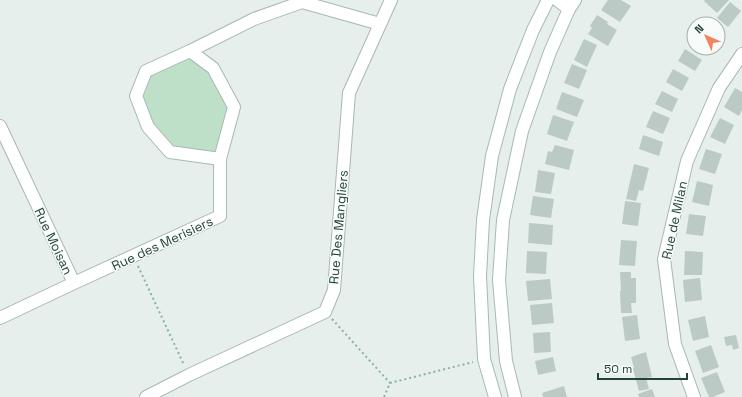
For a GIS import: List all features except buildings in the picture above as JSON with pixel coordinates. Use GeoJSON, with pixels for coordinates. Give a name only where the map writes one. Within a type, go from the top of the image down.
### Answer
{"type":"FeatureCollection","features":[{"type":"Feature","properties":{"kind":"street","name":"Rue Des Mangliers"},"geometry":{"type":"LineString","coordinates":[[146,397],[189,375],[325,312],[334,290],[349,93],[391,0]]}},
{"type":"Feature","properties":{"kind":"street"},"geometry":{"type":"LineString","coordinates":[[495,397],[484,360],[480,276],[483,220],[492,156],[510,89],[533,30],[548,0]]}},
{"type":"Feature","properties":{"kind":"street"},"geometry":{"type":"LineString","coordinates":[[515,397],[506,361],[499,280],[503,220],[522,131],[550,52],[572,5],[557,0]]}},
{"type":"Feature","properties":{"kind":"street"},"geometry":{"type":"LineString","coordinates":[[220,159],[170,152],[148,127],[136,96],[146,71],[254,19],[302,2],[380,24]]}},
{"type":"Feature","properties":{"kind":"street","name":"Rue des Merisiers"},"geometry":{"type":"LineString","coordinates":[[74,283],[220,216],[220,159],[234,107],[214,68],[190,51]]}},
{"type":"Feature","properties":{"kind":"street","name":"Rue de Milan"},"geometry":{"type":"LineString","coordinates":[[694,397],[675,344],[664,259],[687,161],[719,88],[742,54]]}},
{"type":"Feature","properties":{"kind":"street","name":"Rue Moisan"},"geometry":{"type":"LineString","coordinates":[[0,126],[74,283],[0,318]]}},
{"type":"Feature","properties":{"kind":"path"},"geometry":{"type":"LineString","coordinates":[[134,256],[189,375]]}},
{"type":"Feature","properties":{"kind":"path"},"geometry":{"type":"LineString","coordinates":[[330,317],[390,383]]}},
{"type":"Feature","properties":{"kind":"path"},"geometry":{"type":"LineString","coordinates":[[390,383],[484,360]]}},
{"type":"Feature","properties":{"kind":"path"},"geometry":{"type":"LineString","coordinates":[[384,397],[390,383]]}},
{"type":"Feature","properties":{"kind":"green space"},"geometry":{"type":"Polygon","coordinates":[[[190,51],[213,68],[234,107],[220,159],[170,152],[148,127],[136,96],[146,71],[190,51]]]}}]}
